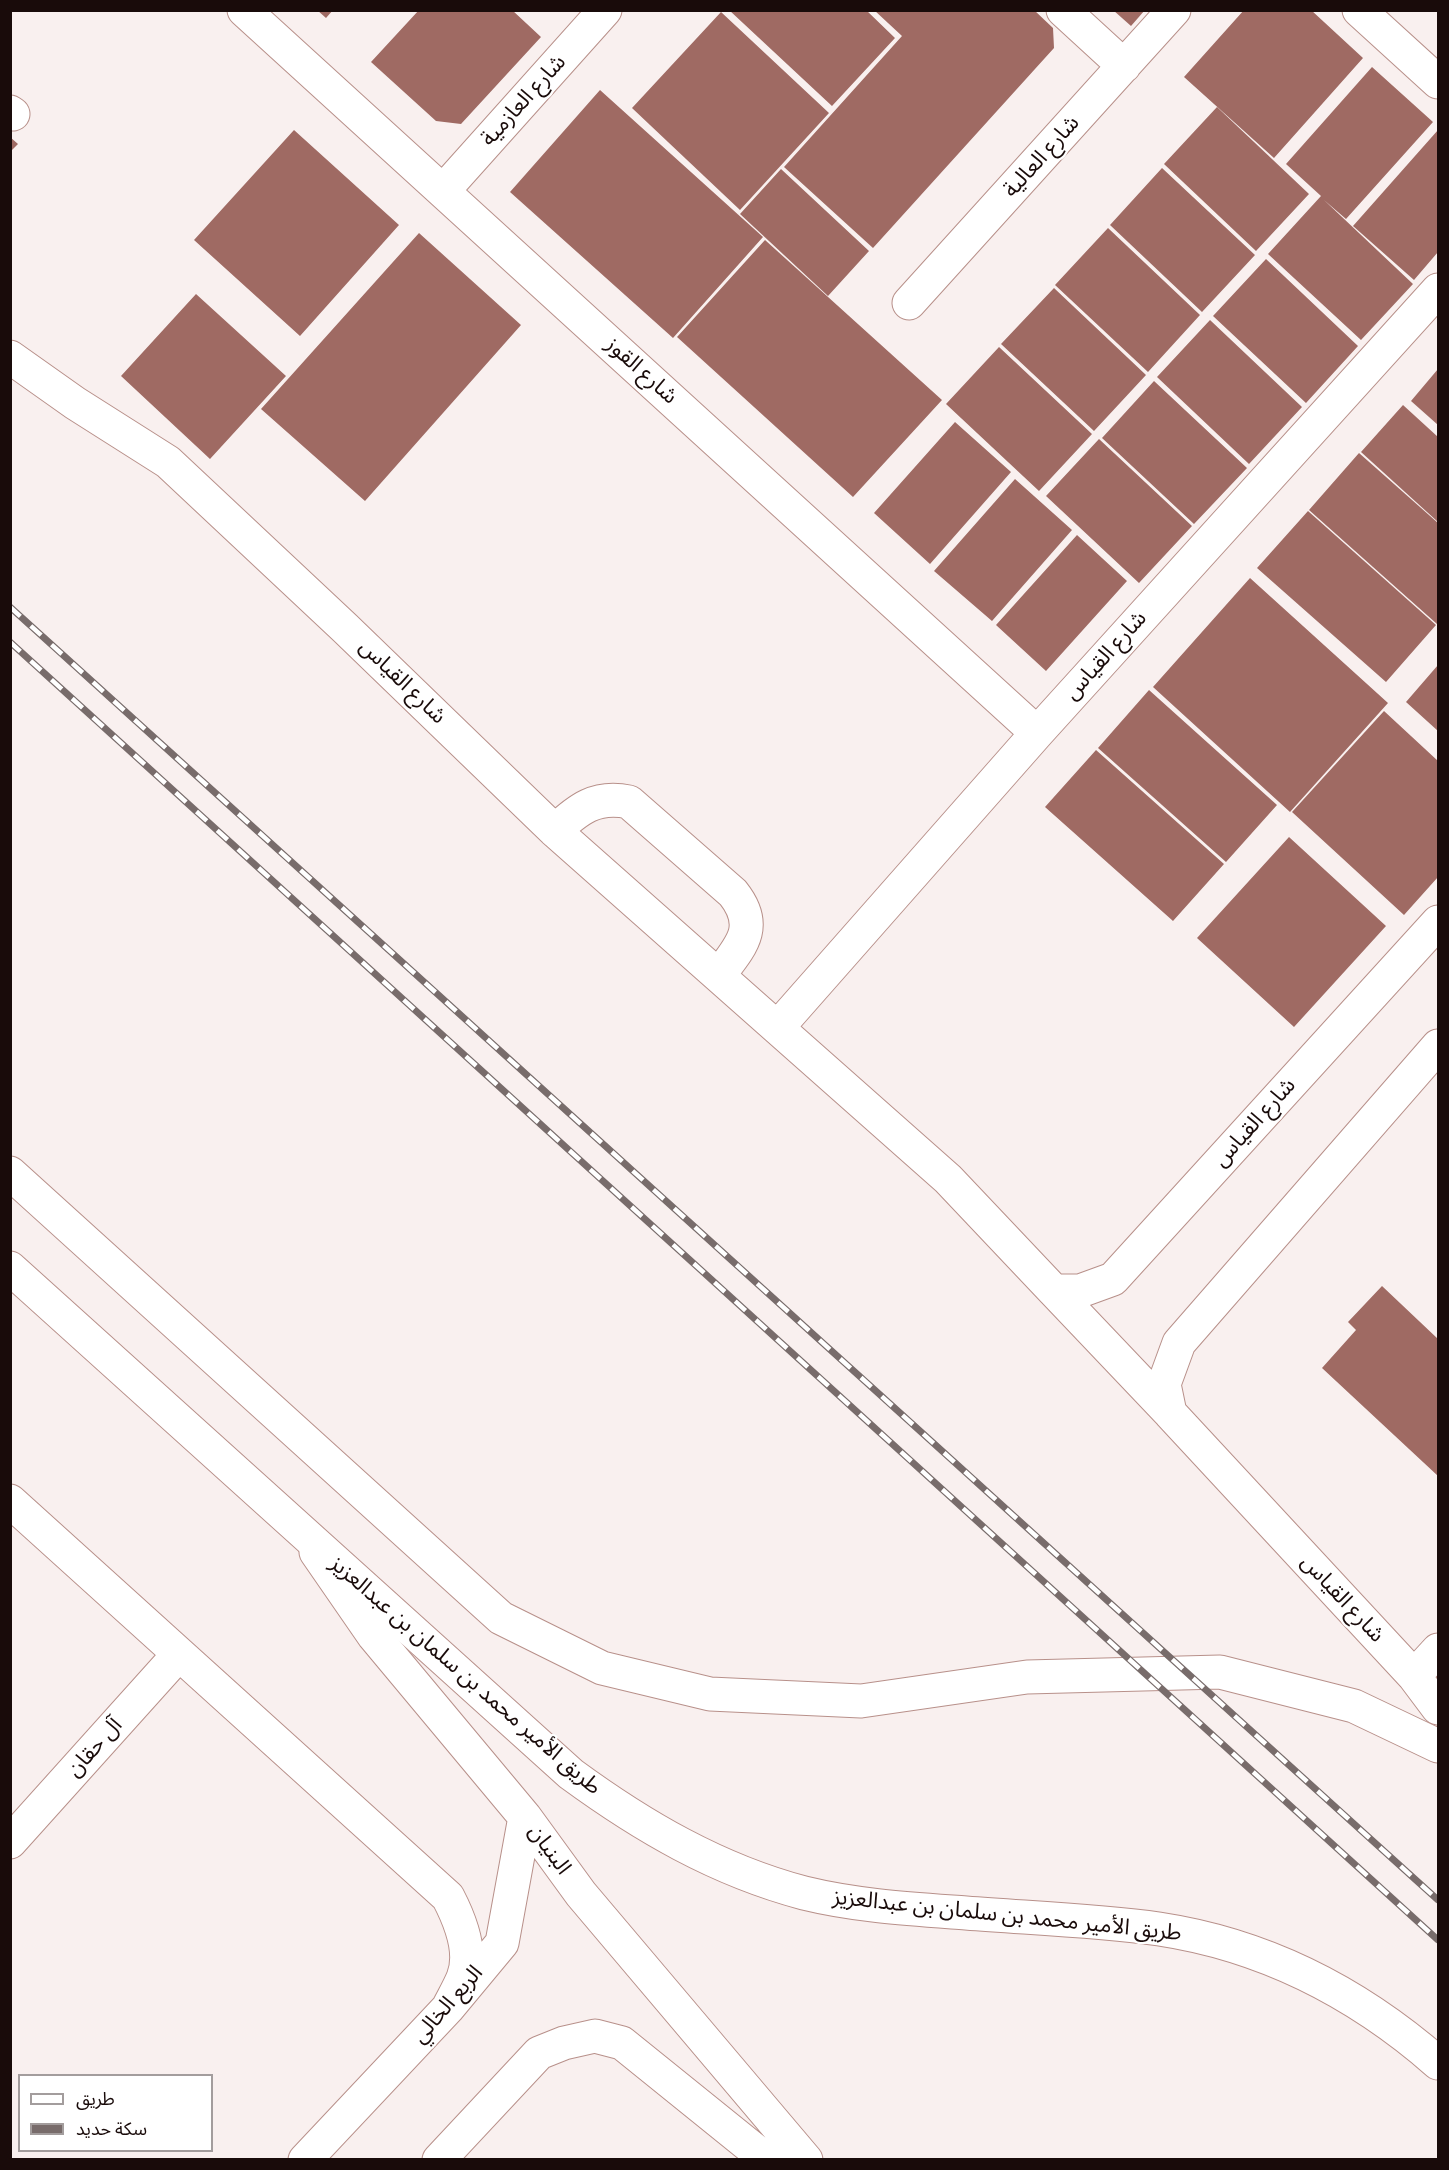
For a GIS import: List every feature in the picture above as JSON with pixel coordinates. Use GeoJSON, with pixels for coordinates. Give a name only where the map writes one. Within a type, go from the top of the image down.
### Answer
{"type":"FeatureCollection","features":[{"type":"Feature","properties":{"kind":"street","name":"شارع القوز"},"geometry":{"type":"LineString","coordinates":[[244,10],[1036,733]]}},
{"type":"Feature","properties":{"kind":"street","name":"شارع العازمية"},"geometry":{"type":"LineString","coordinates":[[443,191],[605,10]]}},
{"type":"Feature","properties":{"kind":"street"},"geometry":{"type":"LineString","coordinates":[[1063,10],[1124,66]]}},
{"type":"Feature","properties":{"kind":"street","name":"شارع العالية"},"geometry":{"type":"LineString","coordinates":[[909,303],[1174,10]]}},
{"type":"Feature","properties":{"kind":"street"},"geometry":{"type":"LineString","coordinates":[[1359,10],[1438,82]]}},
{"type":"Feature","properties":{"kind":"street","name":"شارع القياس"},"geometry":{"type":"LineString","coordinates":[[778,1027],[1036,733],[1438,290]]}},
{"type":"Feature","properties":{"kind":"street","name":"شارع القياس"},"geometry":{"type":"LineString","coordinates":[[10,357],[75,403],[168,462],[345,628],[555,831],[948,1179],[1170,1413],[1414,1676],[1438,1708]]}},
{"type":"Feature","properties":{"kind":"street"},"geometry":{"type":"LineString","coordinates":[[555,831],[573,814],[596,801],[610,799],[629,801],[733,892],[744,912],[746,934],[743,944],[718,975]]}},
{"type":"Feature","properties":{"kind":"street","name":"شارع القياس"},"geometry":{"type":"LineString","coordinates":[[1054,1291],[1080,1291],[1113,1279],[1438,922]]}},
{"type":"Feature","properties":{"kind":"street"},"geometry":{"type":"LineString","coordinates":[[1170,1413],[1164,1384],[1179,1343],[1436,1055]]}},
{"type":"Feature","properties":{"kind":"street"},"geometry":{"type":"LineString","coordinates":[[10,1173],[501,1618],[602,1668],[710,1694],[861,1701],[1027,1677],[1220,1672],[1354,1706],[1438,1746]]}},
{"type":"Feature","properties":{"kind":"street","name":"طريق الأمير محمد بن سلمان بن عبدالعزيز"},"geometry":{"type":"LineString","coordinates":[[10,1268],[571,1774],[659,1834],[705,1857],[803,1892],[854,1903],[905,1910],[1158,1929],[1254,1952],[1304,1972],[1351,1997],[1395,2027],[1438,2063]]}},
{"type":"Feature","properties":{"kind":"street"},"geometry":{"type":"LineString","coordinates":[[10,1501],[448,1897],[460,1925],[466,1956],[464,1976],[448,2008]]}},
{"type":"Feature","properties":{"kind":"street","name":"البنيان"},"geometry":{"type":"LineString","coordinates":[[302,1531],[374,1636],[525,1817],[581,1894],[806,2160]]}},
{"type":"Feature","properties":{"kind":"street"},"geometry":{"type":"LineString","coordinates":[[1414,1676],[1438,1650]]}},
{"type":"Feature","properties":{"kind":"street","name":"آل حقان"},"geometry":{"type":"LineString","coordinates":[[10,1842],[179,1654]]}},
{"type":"Feature","properties":{"kind":"street","name":"الربع الخالي"},"geometry":{"type":"LineString","coordinates":[[305,2160],[448,2008],[502,1943],[525,1817]]}},
{"type":"Feature","properties":{"kind":"street"},"geometry":{"type":"LineString","coordinates":[[439,2160],[539,2054],[564,2043],[595,2036],[622,2043],[767,2160]]}},
{"type":"Feature","properties":{"kind":"building"},"geometry":{"type":"Polygon","coordinates":[[[317,10],[333,10],[326,18],[317,10]]]}},
{"type":"Feature","properties":{"kind":"building"},"geometry":{"type":"Polygon","coordinates":[[[419,10],[512,10],[541,37],[461,124],[436,121],[371,62],[419,10]]]}},
{"type":"Feature","properties":{"kind":"building"},"geometry":{"type":"Polygon","coordinates":[[[729,10],[866,10],[895,38],[832,106],[729,10]]]}},
{"type":"Feature","properties":{"kind":"building"},"geometry":{"type":"Polygon","coordinates":[[[874,10],[1034,10],[1053,28],[1054,48],[873,248],[784,167],[902,36],[874,10]]]}},
{"type":"Feature","properties":{"kind":"building"},"geometry":{"type":"Polygon","coordinates":[[[1113,10],[1145,10],[1131,26],[1113,10]]]}},
{"type":"Feature","properties":{"kind":"building"},"geometry":{"type":"Polygon","coordinates":[[[1244,10],[1311,10],[1363,58],[1274,158],[1184,77],[1244,10]]]}},
{"type":"Feature","properties":{"kind":"building"},"geometry":{"type":"Polygon","coordinates":[[[721,12],[829,113],[740,210],[632,108],[721,12]]]}},
{"type":"Feature","properties":{"kind":"building"},"geometry":{"type":"Polygon","coordinates":[[[1372,67],[1433,122],[1346,219],[1324,200],[1413,284],[1361,340],[1268,254],[1321,196],[1286,164],[1372,67]]]}},
{"type":"Feature","properties":{"kind":"building"},"geometry":{"type":"Polygon","coordinates":[[[600,90],[763,237],[673,338],[510,192],[600,90]]]}},
{"type":"Feature","properties":{"kind":"building"},"geometry":{"type":"Polygon","coordinates":[[[1217,107],[1309,194],[1256,251],[1164,164],[1217,107]]]}},
{"type":"Feature","properties":{"kind":"building"},"geometry":{"type":"Polygon","coordinates":[[[294,130],[399,225],[300,336],[194,240],[294,130]]]}},
{"type":"Feature","properties":{"kind":"building"},"geometry":{"type":"Polygon","coordinates":[[[1438,130],[1438,252],[1414,280],[1353,226],[1438,130]]]}},
{"type":"Feature","properties":{"kind":"building"},"geometry":{"type":"Polygon","coordinates":[[[10,137],[18,144],[10,152],[10,137]]]}},
{"type":"Feature","properties":{"kind":"building"},"geometry":{"type":"Polygon","coordinates":[[[1162,168],[1255,255],[1202,312],[1110,225],[1162,168]]]}},
{"type":"Feature","properties":{"kind":"building"},"geometry":{"type":"Polygon","coordinates":[[[781,169],[869,251],[828,296],[740,214],[781,169]]]}},
{"type":"Feature","properties":{"kind":"building"},"geometry":{"type":"Polygon","coordinates":[[[1108,228],[1200,315],[1148,372],[1055,285],[1108,228]]]}},
{"type":"Feature","properties":{"kind":"building"},"geometry":{"type":"Polygon","coordinates":[[[419,233],[521,325],[365,501],[261,409],[419,233]]]}},
{"type":"Feature","properties":{"kind":"building"},"geometry":{"type":"Polygon","coordinates":[[[765,240],[942,400],[853,497],[677,337],[765,240]]]}},
{"type":"Feature","properties":{"kind":"building"},"geometry":{"type":"Polygon","coordinates":[[[1266,259],[1358,346],[1306,403],[1213,316],[1266,259]]]}},
{"type":"Feature","properties":{"kind":"building"},"geometry":{"type":"Polygon","coordinates":[[[1054,288],[1146,375],[1094,431],[1001,344],[1054,288]]]}},
{"type":"Feature","properties":{"kind":"building"},"geometry":{"type":"Polygon","coordinates":[[[196,294],[286,376],[210,459],[121,376],[196,294]]]}},
{"type":"Feature","properties":{"kind":"building"},"geometry":{"type":"Polygon","coordinates":[[[1210,320],[1302,407],[1249,464],[1157,377],[1210,320]]]}},
{"type":"Feature","properties":{"kind":"building"},"geometry":{"type":"Polygon","coordinates":[[[999,347],[1092,434],[1039,491],[946,404],[999,347]]]}},
{"type":"Feature","properties":{"kind":"building"},"geometry":{"type":"Polygon","coordinates":[[[1438,369],[1438,425],[1411,401],[1438,369]]]}},
{"type":"Feature","properties":{"kind":"building"},"geometry":{"type":"Polygon","coordinates":[[[1154,381],[1247,468],[1194,524],[1102,438],[1154,381]]]}},
{"type":"Feature","properties":{"kind":"building"},"geometry":{"type":"Polygon","coordinates":[[[1403,405],[1438,437],[1438,522],[1361,452],[1403,405]]]}},
{"type":"Feature","properties":{"kind":"building"},"geometry":{"type":"Polygon","coordinates":[[[955,422],[1011,472],[930,564],[874,513],[955,422]]]}},
{"type":"Feature","properties":{"kind":"building"},"geometry":{"type":"Polygon","coordinates":[[[1099,439],[1192,526],[1139,583],[1046,496],[1099,439]]]}},
{"type":"Feature","properties":{"kind":"building"},"geometry":{"type":"Polygon","coordinates":[[[1359,453],[1438,523],[1437,624],[1309,510],[1359,453]]]}},
{"type":"Feature","properties":{"kind":"building"},"geometry":{"type":"Polygon","coordinates":[[[1015,479],[1072,530],[992,621],[934,571],[1015,479]]]}},
{"type":"Feature","properties":{"kind":"building"},"geometry":{"type":"Polygon","coordinates":[[[1308,511],[1436,625],[1386,682],[1257,568],[1308,511]]]}},
{"type":"Feature","properties":{"kind":"building"},"geometry":{"type":"Polygon","coordinates":[[[1077,535],[1127,581],[1046,671],[996,625],[1077,535]]]}},
{"type":"Feature","properties":{"kind":"building"},"geometry":{"type":"Polygon","coordinates":[[[1250,578],[1388,703],[1290,812],[1153,687],[1250,578]]]}},
{"type":"Feature","properties":{"kind":"building"},"geometry":{"type":"Polygon","coordinates":[[[1438,665],[1438,731],[1406,702],[1438,665]]]}},
{"type":"Feature","properties":{"kind":"building"},"geometry":{"type":"Polygon","coordinates":[[[1149,690],[1277,805],[1226,862],[1098,748],[1149,690]]]}},
{"type":"Feature","properties":{"kind":"building"},"geometry":{"type":"Polygon","coordinates":[[[1384,711],[1438,761],[1438,877],[1404,915],[1292,812],[1384,711]]]}},
{"type":"Feature","properties":{"kind":"building"},"geometry":{"type":"Polygon","coordinates":[[[1096,750],[1224,864],[1173,921],[1045,807],[1096,750]]]}},
{"type":"Feature","properties":{"kind":"building"},"geometry":{"type":"Polygon","coordinates":[[[1289,837],[1386,926],[1294,1027],[1197,938],[1289,837]]]}},
{"type":"Feature","properties":{"kind":"building"},"geometry":{"type":"Polygon","coordinates":[[[1382,1286],[1438,1339],[1438,1476],[1322,1368],[1356,1330],[1348,1322],[1382,1286]]]}},
{"type":"Feature","properties":{"kind":"railway"},"geometry":{"type":"LineString","coordinates":[[10,607],[1438,1900]]}},
{"type":"Feature","properties":{"kind":"railway"},"geometry":{"type":"LineString","coordinates":[[10,642],[1438,1940]]}}]}
